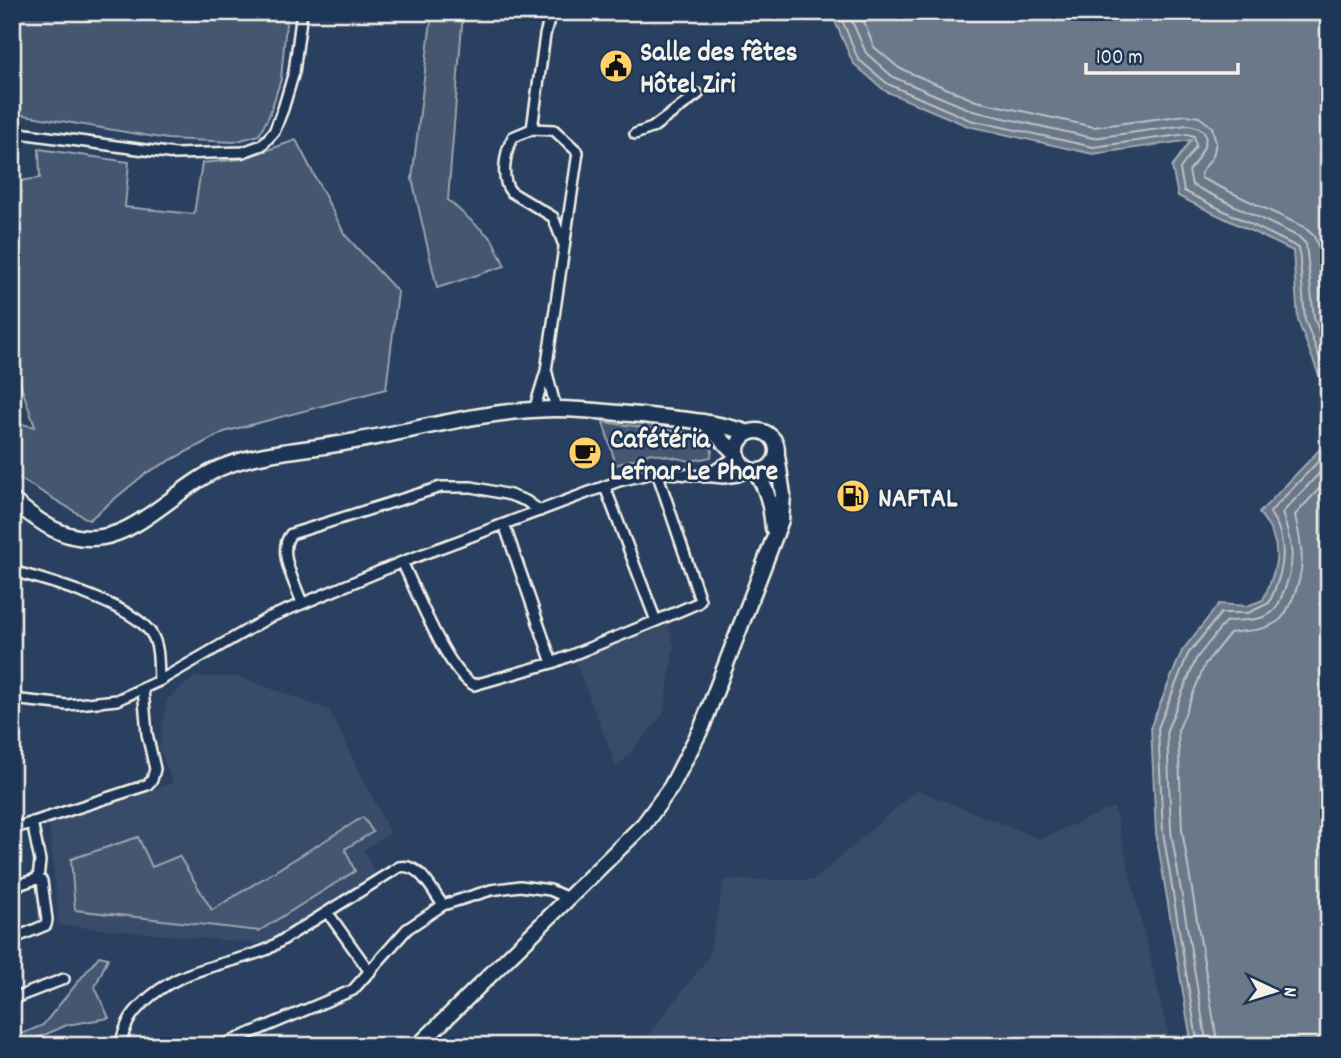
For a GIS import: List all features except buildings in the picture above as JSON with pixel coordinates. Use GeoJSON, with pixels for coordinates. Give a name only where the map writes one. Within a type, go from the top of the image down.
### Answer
{"type":"FeatureCollection","features":[{"type":"Feature","properties":{"kind":"main road"},"geometry":{"type":"LineString","coordinates":[[12,500],[40,523],[60,534],[85,538],[103,537],[123,530],[191,484],[220,468],[250,459],[484,416],[534,410],[556,409],[704,422],[749,433],[761,431],[767,433],[776,444],[783,495],[781,520],[760,569],[702,727],[680,771],[644,824],[418,1046]]}},
{"type":"Feature","properties":{"kind":"main road"},"geometry":{"type":"LineString","coordinates":[[704,422],[738,455],[742,465],[753,471],[766,489],[774,540]]}},
{"type":"Feature","properties":{"kind":"main road"},"geometry":{"type":"LineString","coordinates":[[738,455],[739,442],[749,433]]}},
{"type":"Feature","properties":{"kind":"main road"},"geometry":{"type":"LineString","coordinates":[[753,471],[769,468],[777,455]]}},
{"type":"Feature","properties":{"kind":"street"},"geometry":{"type":"LineString","coordinates":[[12,132],[175,154],[243,152],[262,145],[274,132],[283,109],[294,72],[302,12]]}},
{"type":"Feature","properties":{"kind":"street"},"geometry":{"type":"LineString","coordinates":[[532,128],[545,35],[551,12]]}},
{"type":"Feature","properties":{"kind":"street"},"geometry":{"type":"LineString","coordinates":[[635,134],[652,128],[698,94]]}},
{"type":"Feature","properties":{"kind":"street"},"geometry":{"type":"LineString","coordinates":[[534,410],[546,371],[578,152],[554,130],[532,128],[513,137],[509,145],[506,186],[511,192],[553,217],[564,244]]}},
{"type":"Feature","properties":{"kind":"street"},"geometry":{"type":"LineString","coordinates":[[546,371],[556,409]]}},
{"type":"Feature","properties":{"kind":"street"},"geometry":{"type":"LineString","coordinates":[[702,478],[738,455]]}},
{"type":"Feature","properties":{"kind":"street"},"geometry":{"type":"LineString","coordinates":[[12,699],[44,704],[117,700],[159,681],[268,618],[302,603],[402,562],[605,487],[642,474],[657,472],[702,478],[731,477],[753,471]]}},
{"type":"Feature","properties":{"kind":"street"},"geometry":{"type":"LineString","coordinates":[[402,562],[447,654],[468,682],[480,685],[552,663],[700,600],[657,472]]}},
{"type":"Feature","properties":{"kind":"street"},"geometry":{"type":"LineString","coordinates":[[302,603],[284,547],[291,534],[441,487],[472,488],[510,495],[526,501],[540,511]]}},
{"type":"Feature","properties":{"kind":"street"},"geometry":{"type":"LineString","coordinates":[[605,487],[656,621]]}},
{"type":"Feature","properties":{"kind":"street"},"geometry":{"type":"LineString","coordinates":[[504,524],[552,663]]}},
{"type":"Feature","properties":{"kind":"street"},"geometry":{"type":"LineString","coordinates":[[12,570],[110,603],[143,625],[155,642],[159,681]]}},
{"type":"Feature","properties":{"kind":"street"},"geometry":{"type":"LineString","coordinates":[[12,829],[147,785],[152,780],[155,769],[147,734],[143,689]]}},
{"type":"Feature","properties":{"kind":"street"},"geometry":{"type":"LineString","coordinates":[[32,822],[40,861],[38,879]]}},
{"type":"Feature","properties":{"kind":"street"},"geometry":{"type":"LineString","coordinates":[[120,1046],[129,1018],[172,981],[203,968],[268,949],[394,870],[405,866],[416,870],[443,905]]}},
{"type":"Feature","properties":{"kind":"street"},"geometry":{"type":"LineString","coordinates":[[12,887],[38,879],[43,882],[46,924],[39,930],[12,939]]}},
{"type":"Feature","properties":{"kind":"street"},"geometry":{"type":"LineString","coordinates":[[220,1046],[347,994],[360,984],[407,929],[443,905],[491,890],[520,886],[550,890],[568,898]]}},
{"type":"Feature","properties":{"kind":"street"},"geometry":{"type":"LineString","coordinates":[[328,913],[370,972]]}},
{"type":"Feature","properties":{"kind":"street"},"geometry":{"type":"LineString","coordinates":[[12,999],[64,979]]}},
{"type":"Feature","properties":{"kind":"shaded area"},"geometry":{"type":"Polygon","coordinates":[[[12,12],[287,12],[281,79],[269,116],[259,135],[234,142],[167,139],[12,113],[12,12]]]}},
{"type":"Feature","properties":{"kind":"shaded area"},"geometry":{"type":"Polygon","coordinates":[[[432,12],[463,12],[448,200],[492,239],[505,266],[437,288],[412,179],[432,12]]]}},
{"type":"Feature","properties":{"kind":"shaded area"},"geometry":{"type":"Polygon","coordinates":[[[296,140],[345,235],[398,292],[386,389],[224,432],[146,473],[89,520],[12,474],[12,422],[35,427],[12,359],[12,182],[40,178],[39,149],[129,162],[125,207],[194,214],[202,163],[242,159],[296,140]]]}},
{"type":"Feature","properties":{"kind":"shaded area"},"geometry":{"type":"Polygon","coordinates":[[[603,422],[689,433],[707,441],[712,450],[711,457],[691,461],[651,453],[616,465],[603,422]]]}},
{"type":"Feature","properties":{"kind":"shaded area"},"geometry":{"type":"Polygon","coordinates":[[[668,625],[674,646],[664,713],[617,768],[575,661],[668,625]]]}},
{"type":"Feature","properties":{"kind":"shaded area"},"geometry":{"type":"Polygon","coordinates":[[[195,677],[240,677],[329,710],[390,833],[364,850],[376,875],[268,944],[59,925],[49,824],[173,783],[159,749],[167,699],[195,677]]]}},
{"type":"Feature","properties":{"kind":"shaded area"},"geometry":{"type":"Polygon","coordinates":[[[917,790],[1040,839],[1114,807],[1171,1046],[639,1046],[709,957],[724,880],[814,880],[917,790]]]}},
{"type":"Feature","properties":{"kind":"shaded area"},"geometry":{"type":"Polygon","coordinates":[[[363,817],[373,832],[345,849],[355,871],[259,931],[75,910],[71,859],[138,837],[152,867],[179,856],[212,910],[363,817]]]}},
{"type":"Feature","properties":{"kind":"shaded area"},"geometry":{"type":"Polygon","coordinates":[[[99,956],[108,958],[95,987],[109,1018],[67,1025],[19,1046],[12,1046],[12,1038],[43,1025],[99,956]]]}},
{"type":"Feature","properties":{"kind":"water"},"geometry":{"type":"Polygon","coordinates":[[[831,12],[1329,12],[1329,401],[1298,321],[1293,251],[1178,196],[1172,167],[1191,140],[1093,154],[968,126],[885,91],[853,63],[831,12]]]}},
{"type":"Feature","properties":{"kind":"water"},"geometry":{"type":"Polygon","coordinates":[[[1329,402],[1329,1046],[1192,1046],[1156,833],[1151,726],[1182,651],[1219,604],[1247,606],[1263,600],[1275,566],[1276,545],[1259,513],[1326,443],[1329,402]]]}},
{"type":"Feature","properties":{"kind":"place","name":"Salle des fêtes Hôtel Ziri"},"geometry":{"type":"Point","coordinates":[616,66]}},
{"type":"Feature","properties":{"kind":"place","name":"Cafétéria Lefnar Le Phare"},"geometry":{"type":"Point","coordinates":[585,453]}},
{"type":"Feature","properties":{"kind":"place","name":"NAFTAL"},"geometry":{"type":"Point","coordinates":[853,496]}}]}
